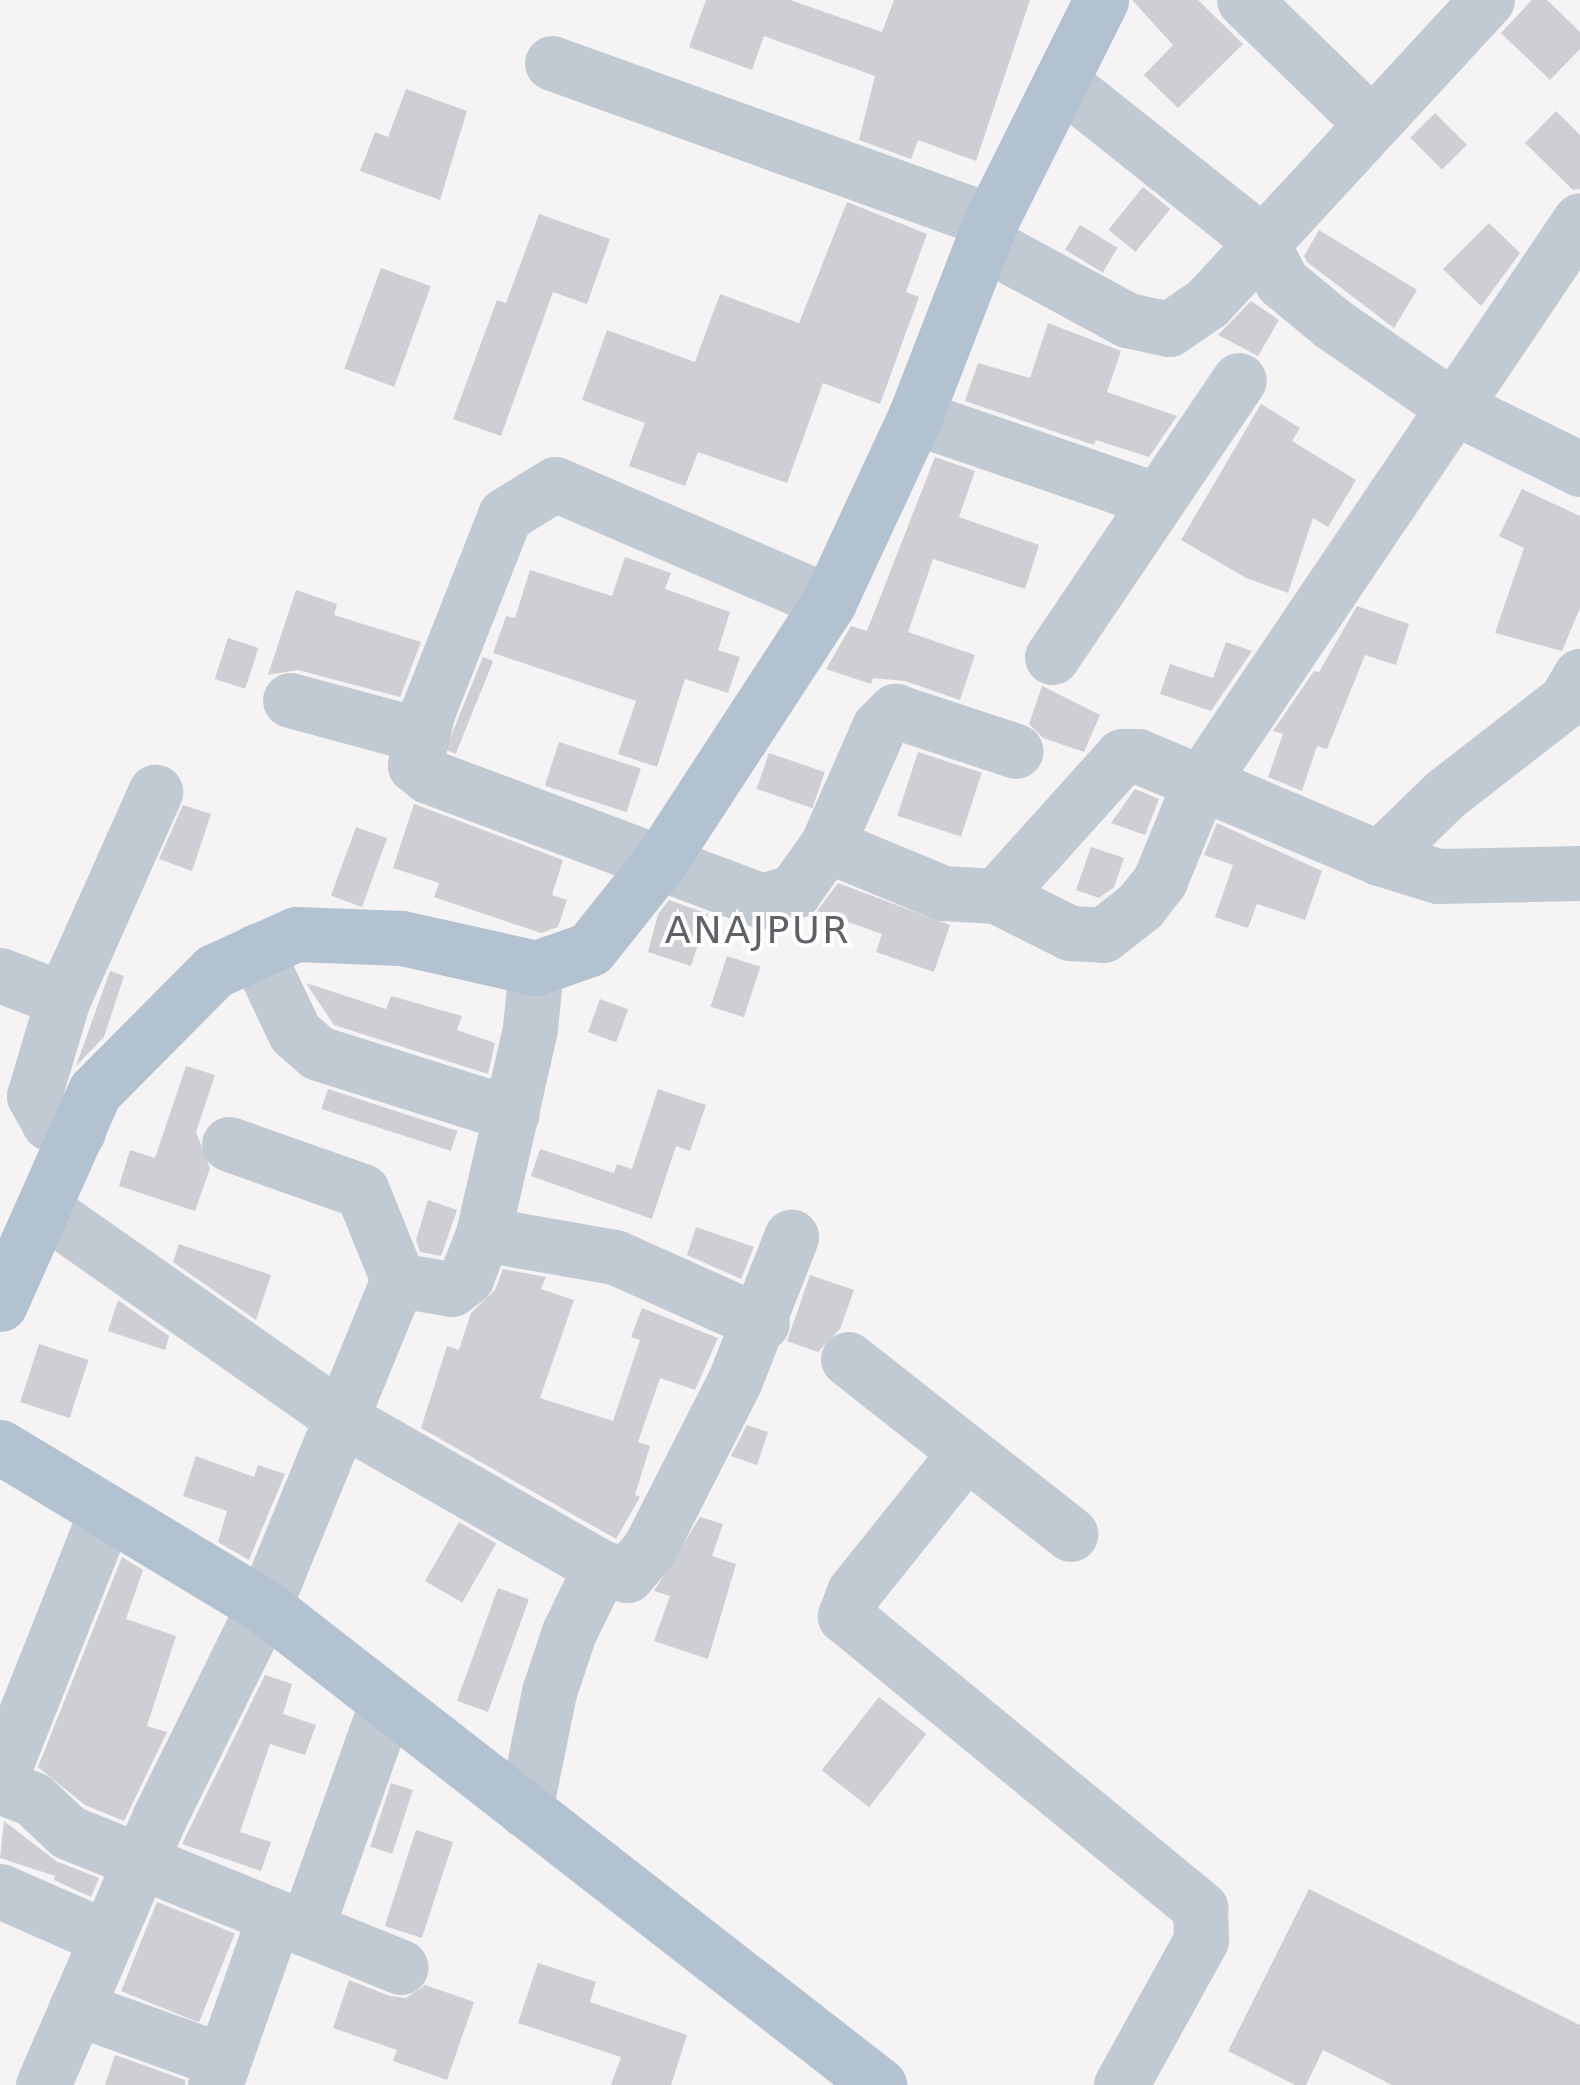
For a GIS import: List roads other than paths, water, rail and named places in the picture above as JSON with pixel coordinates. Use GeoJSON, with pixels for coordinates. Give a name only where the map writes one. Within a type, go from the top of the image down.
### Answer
{"type":"FeatureCollection","features":[{"type":"Feature","properties":{"kind":"main road"},"geometry":{"type":"LineString","coordinates":[[0,1304],[26,1224],[78,1132],[95,1092],[214,970],[296,934],[402,938],[536,968],[590,949],[661,860],[829,602],[914,417],[987,232],[1100,0]]}},
{"type":"Feature","properties":{"kind":"main road"},"geometry":{"type":"LineString","coordinates":[[0,1447],[264,1606],[879,2085]]}},
{"type":"Feature","properties":{"kind":"street"},"geometry":{"type":"LineString","coordinates":[[1244,0],[1371,124]]}},
{"type":"Feature","properties":{"kind":"street"},"geometry":{"type":"LineString","coordinates":[[552,62],[987,232],[1128,320],[1170,329],[1208,303],[1260,241],[1485,0]]}},
{"type":"Feature","properties":{"kind":"street"},"geometry":{"type":"LineString","coordinates":[[1061,82],[1260,241],[1282,282],[1450,405],[1580,469]]}},
{"type":"Feature","properties":{"kind":"street"},"geometry":{"type":"LineString","coordinates":[[826,845],[943,892],[996,896],[1052,928],[1104,935],[1122,924],[1160,880],[1199,785],[1450,405],[1580,220]]}},
{"type":"Feature","properties":{"kind":"street"},"geometry":{"type":"LineString","coordinates":[[1052,657],[1239,380]]}},
{"type":"Feature","properties":{"kind":"street"},"geometry":{"type":"LineString","coordinates":[[914,417],[1157,500]]}},
{"type":"Feature","properties":{"kind":"street"},"geometry":{"type":"LineString","coordinates":[[829,602],[555,484],[505,515],[420,735],[415,765],[428,776],[775,901],[794,890],[826,845],[879,727],[895,711],[1016,752]]}},
{"type":"Feature","properties":{"kind":"street"},"geometry":{"type":"LineString","coordinates":[[1408,867],[1445,794],[1566,700],[1580,676]]}},
{"type":"Feature","properties":{"kind":"street"},"geometry":{"type":"LineString","coordinates":[[290,700],[420,735]]}},
{"type":"Feature","properties":{"kind":"street"},"geometry":{"type":"LineString","coordinates":[[996,896],[1122,756],[1138,756],[1199,785],[1408,867],[1580,873]]}},
{"type":"Feature","properties":{"kind":"street"},"geometry":{"type":"LineString","coordinates":[[78,1132],[48,1124],[34,1096],[63,1000],[155,792]]}},
{"type":"Feature","properties":{"kind":"street"},"geometry":{"type":"LineString","coordinates":[[256,951],[295,1033],[318,1053],[512,1114]]}},
{"type":"Feature","properties":{"kind":"street"},"geometry":{"type":"LineString","coordinates":[[398,1280],[451,1288],[466,1278],[483,1234],[512,1114],[536,968]]}},
{"type":"Feature","properties":{"kind":"street"},"geometry":{"type":"LineString","coordinates":[[0,975],[63,1000]]}},
{"type":"Feature","properties":{"kind":"street"},"geometry":{"type":"LineString","coordinates":[[43,2085],[141,1863],[264,1606],[344,1420],[398,1280],[362,1191],[229,1144]]}},
{"type":"Feature","properties":{"kind":"street"},"geometry":{"type":"LineString","coordinates":[[26,1224],[344,1420],[602,1568],[626,1575],[650,1549],[762,1323],[791,1237]]}},
{"type":"Feature","properties":{"kind":"street"},"geometry":{"type":"LineString","coordinates":[[483,1234],[615,1257],[762,1323]]}},
{"type":"Feature","properties":{"kind":"street"},"geometry":{"type":"LineString","coordinates":[[848,1359],[1070,1534]]}},
{"type":"Feature","properties":{"kind":"street"},"geometry":{"type":"LineString","coordinates":[[966,1452],[854,1592],[845,1616],[1200,1908],[1201,1940],[1121,2085]]}},
{"type":"Feature","properties":{"kind":"street"},"geometry":{"type":"LineString","coordinates":[[106,1512],[0,1782],[33,1800],[68,1832],[400,1967]]}},
{"type":"Feature","properties":{"kind":"street"},"geometry":{"type":"LineString","coordinates":[[525,1810],[554,1677],[602,1568]]}},
{"type":"Feature","properties":{"kind":"street"},"geometry":{"type":"LineString","coordinates":[[76,2008],[219,2073],[387,1702]]}},
{"type":"Feature","properties":{"kind":"street"},"geometry":{"type":"LineString","coordinates":[[0,1891],[108,1938]]}},
{"type":"Feature","properties":{"kind":"street"},"geometry":{"type":"LineString","coordinates":[[0,2082],[7,2085]]}},
{"type":"Feature","properties":{"kind":"district","name":"ANAJPUR"},"geometry":{"type":"Point","coordinates":[758,931]}}]}
